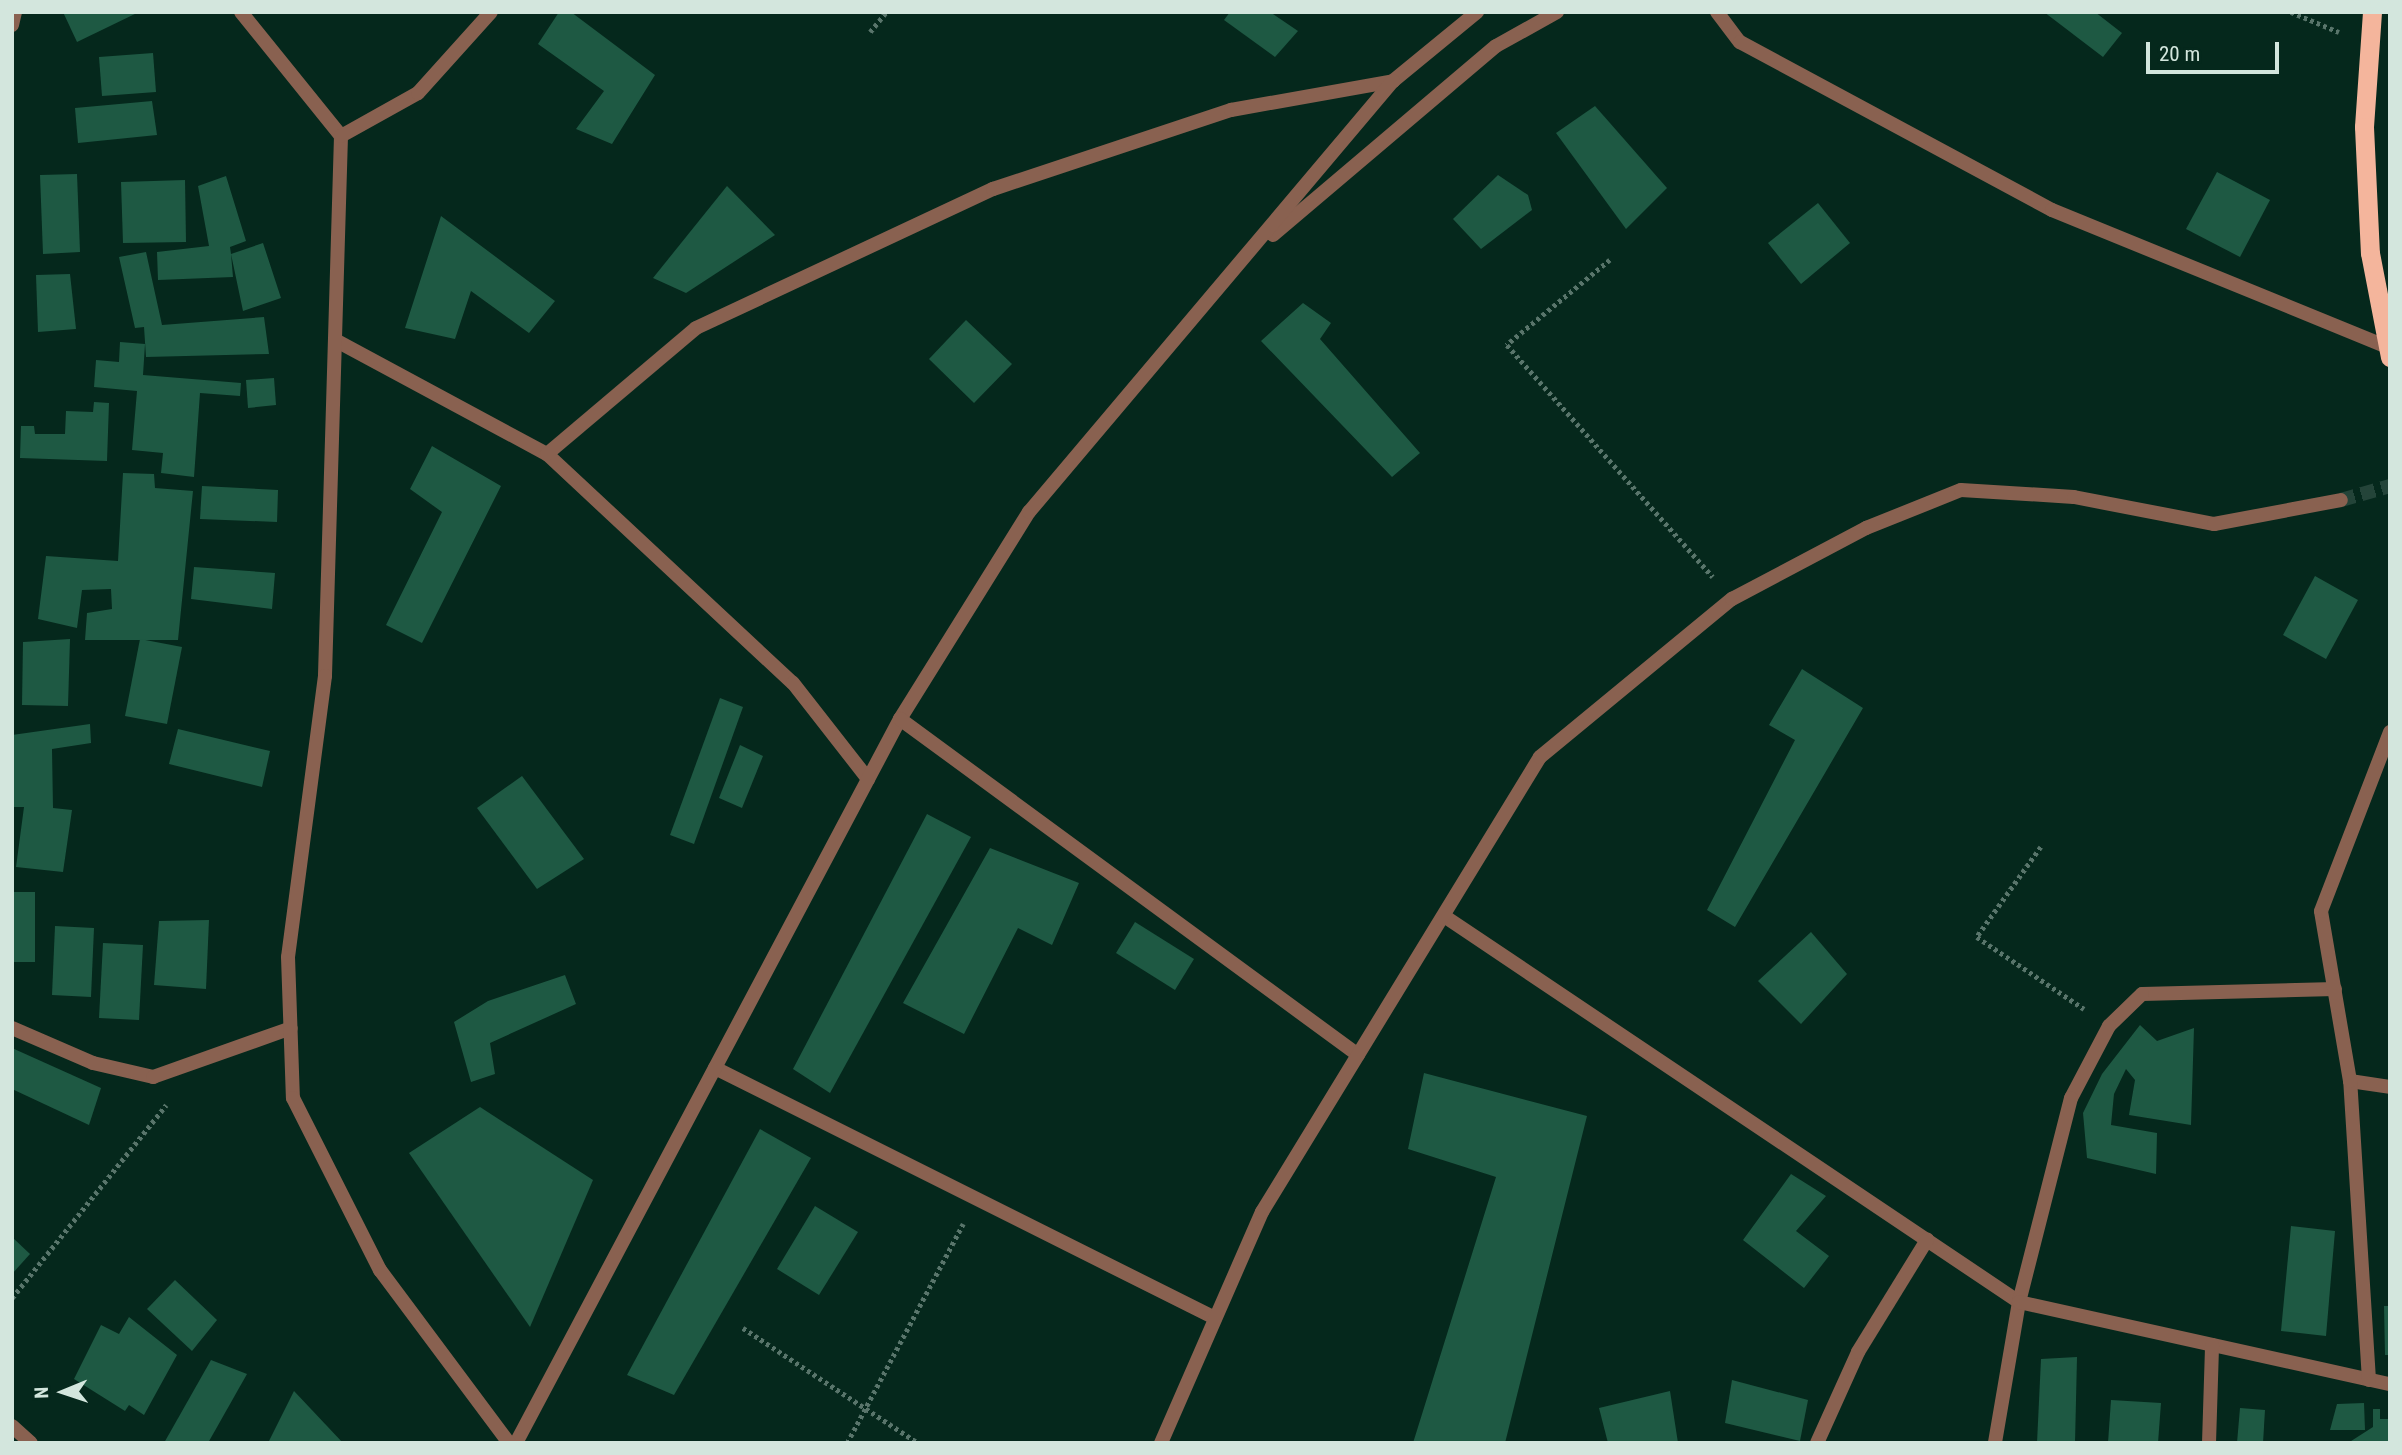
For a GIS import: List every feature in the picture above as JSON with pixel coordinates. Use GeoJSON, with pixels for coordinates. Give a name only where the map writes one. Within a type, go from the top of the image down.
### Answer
{"type":"FeatureCollection","features":[{"type":"Feature","properties":{"kind":"highway"},"geometry":{"type":"LineString","coordinates":[[2372,12],[2364,127],[2370,253],[2388,351]]}},
{"type":"Feature","properties":{"kind":"street"},"geometry":{"type":"LineString","coordinates":[[12,25],[15,12]]}},
{"type":"Feature","properties":{"kind":"street"},"geometry":{"type":"LineString","coordinates":[[241,12],[341,136],[324,676],[288,957],[293,1098],[380,1270],[509,1443]]}},
{"type":"Feature","properties":{"kind":"street"},"geometry":{"type":"LineString","coordinates":[[341,136],[418,93],[491,12]]}},
{"type":"Feature","properties":{"kind":"street"},"geometry":{"type":"LineString","coordinates":[[516,1443],[900,719],[1029,512],[1393,81],[1477,12]]}},
{"type":"Feature","properties":{"kind":"street"},"geometry":{"type":"LineString","coordinates":[[1242,260],[1496,47],[1557,12]]}},
{"type":"Feature","properties":{"kind":"street"},"geometry":{"type":"LineString","coordinates":[[1717,12],[1740,42],[2052,210],[2388,351]]}},
{"type":"Feature","properties":{"kind":"street"},"geometry":{"type":"LineString","coordinates":[[547,454],[696,328],[993,189],[1231,110],[1393,81]]}},
{"type":"Feature","properties":{"kind":"street"},"geometry":{"type":"LineString","coordinates":[[335,340],[547,454],[793,683],[868,779]]}},
{"type":"Feature","properties":{"kind":"street"},"geometry":{"type":"LineString","coordinates":[[1161,1443],[1262,1212],[1540,757],[1732,599],[1866,528],[1961,490],[2074,497],[2214,524],[2341,500]]}},
{"type":"Feature","properties":{"kind":"street"},"geometry":{"type":"LineString","coordinates":[[900,719],[1358,1055]]}},
{"type":"Feature","properties":{"kind":"street"},"geometry":{"type":"LineString","coordinates":[[2369,1380],[2350,1081],[2321,911],[2390,732]]}},
{"type":"Feature","properties":{"kind":"street"},"geometry":{"type":"LineString","coordinates":[[1444,916],[2019,1302],[2390,1384]]}},
{"type":"Feature","properties":{"kind":"street"},"geometry":{"type":"LineString","coordinates":[[1995,1443],[2019,1302],[2071,1098],[2109,1026],[2142,994],[2334,989]]}},
{"type":"Feature","properties":{"kind":"street"},"geometry":{"type":"LineString","coordinates":[[12,1028],[93,1063],[153,1077],[291,1028]]}},
{"type":"Feature","properties":{"kind":"street"},"geometry":{"type":"LineString","coordinates":[[715,1068],[1215,1318]]}},
{"type":"Feature","properties":{"kind":"street"},"geometry":{"type":"LineString","coordinates":[[2350,1081],[2390,1087]]}},
{"type":"Feature","properties":{"kind":"street"},"geometry":{"type":"LineString","coordinates":[[1817,1443],[1858,1352],[1927,1240]]}},
{"type":"Feature","properties":{"kind":"street"},"geometry":{"type":"LineString","coordinates":[[2209,1443],[2212,1345]]}},
{"type":"Feature","properties":{"kind":"street"},"geometry":{"type":"LineString","coordinates":[[12,1426],[32,1443]]}},
{"type":"Feature","properties":{"kind":"path"},"geometry":{"type":"LineString","coordinates":[[870,32],[886,12]]}},
{"type":"Feature","properties":{"kind":"path"},"geometry":{"type":"LineString","coordinates":[[2291,12],[2370,44]]}},
{"type":"Feature","properties":{"kind":"path"},"geometry":{"type":"LineString","coordinates":[[1610,260],[1507,345],[1732,599]]}},
{"type":"Feature","properties":{"kind":"path"},"geometry":{"type":"LineString","coordinates":[[2041,847],[1977,937],[2109,1026]]}},
{"type":"Feature","properties":{"kind":"path"},"geometry":{"type":"LineString","coordinates":[[12,1298],[201,1060]]}},
{"type":"Feature","properties":{"kind":"path"},"geometry":{"type":"LineString","coordinates":[[847,1443],[977,1199]]}},
{"type":"Feature","properties":{"kind":"path"},"geometry":{"type":"LineString","coordinates":[[743,1328],[918,1443]]}},
{"type":"Feature","properties":{"kind":"building"},"geometry":{"type":"Polygon","coordinates":[[[63,12],[139,12],[77,42],[63,12]]]}},
{"type":"Feature","properties":{"kind":"building"},"geometry":{"type":"Polygon","coordinates":[[[559,12],[571,12],[655,75],[612,144],[576,129],[604,91],[538,44],[559,12]]]}},
{"type":"Feature","properties":{"kind":"building"},"geometry":{"type":"Polygon","coordinates":[[[1230,12],[1270,12],[1298,31],[1275,57],[1224,20],[1230,12]]]}},
{"type":"Feature","properties":{"kind":"building"},"geometry":{"type":"Polygon","coordinates":[[[2044,12],[2095,12],[2122,33],[2103,57],[2044,12]]]}},
{"type":"Feature","properties":{"kind":"building"},"geometry":{"type":"Polygon","coordinates":[[[153,53],[156,92],[102,96],[99,57],[153,53]]]}},
{"type":"Feature","properties":{"kind":"building"},"geometry":{"type":"Polygon","coordinates":[[[152,101],[157,135],[78,143],[75,108],[152,101]]]}},
{"type":"Feature","properties":{"kind":"building"},"geometry":{"type":"Polygon","coordinates":[[[1595,106],[1667,188],[1626,229],[1556,133],[1595,106]]]}},
{"type":"Feature","properties":{"kind":"building"},"geometry":{"type":"Polygon","coordinates":[[[2217,172],[2270,200],[2240,257],[2186,229],[2217,172]]]}},
{"type":"Feature","properties":{"kind":"building"},"geometry":{"type":"Polygon","coordinates":[[[77,174],[80,252],[43,254],[40,175],[77,174]]]}},
{"type":"Feature","properties":{"kind":"building"},"geometry":{"type":"Polygon","coordinates":[[[1498,175],[1528,195],[1532,210],[1481,249],[1453,219],[1498,175]]]}},
{"type":"Feature","properties":{"kind":"building"},"geometry":{"type":"Polygon","coordinates":[[[226,176],[246,241],[230,247],[233,277],[158,280],[157,252],[209,246],[198,186],[226,176]]]}},
{"type":"Feature","properties":{"kind":"building"},"geometry":{"type":"Polygon","coordinates":[[[185,180],[186,242],[123,243],[121,182],[185,180]]]}},
{"type":"Feature","properties":{"kind":"building"},"geometry":{"type":"Polygon","coordinates":[[[727,186],[775,235],[686,293],[653,278],[727,186]]]}},
{"type":"Feature","properties":{"kind":"building"},"geometry":{"type":"Polygon","coordinates":[[[1818,203],[1850,243],[1801,284],[1768,243],[1818,203]]]}},
{"type":"Feature","properties":{"kind":"building"},"geometry":{"type":"Polygon","coordinates":[[[441,216],[555,301],[529,333],[471,291],[455,339],[405,328],[441,216]]]}},
{"type":"Feature","properties":{"kind":"building"},"geometry":{"type":"Polygon","coordinates":[[[263,243],[281,298],[243,311],[231,254],[263,243]]]}},
{"type":"Feature","properties":{"kind":"building"},"geometry":{"type":"Polygon","coordinates":[[[146,252],[162,325],[264,317],[269,354],[146,357],[144,327],[135,328],[119,257],[146,252]]]}},
{"type":"Feature","properties":{"kind":"building"},"geometry":{"type":"Polygon","coordinates":[[[70,274],[76,329],[38,332],[36,275],[70,274]]]}},
{"type":"Feature","properties":{"kind":"building"},"geometry":{"type":"Polygon","coordinates":[[[1303,303],[1331,323],[1320,339],[1420,453],[1392,477],[1261,341],[1303,303]]]}},
{"type":"Feature","properties":{"kind":"building"},"geometry":{"type":"Polygon","coordinates":[[[966,320],[1012,364],[974,403],[929,359],[966,320]]]}},
{"type":"Feature","properties":{"kind":"building"},"geometry":{"type":"Polygon","coordinates":[[[120,342],[145,344],[143,375],[241,383],[240,396],[200,393],[194,477],[161,473],[163,453],[132,450],[137,391],[94,387],[96,360],[119,362],[120,342]]]}},
{"type":"Feature","properties":{"kind":"building"},"geometry":{"type":"Polygon","coordinates":[[[274,378],[276,405],[248,408],[246,380],[274,378]]]}},
{"type":"Feature","properties":{"kind":"building"},"geometry":{"type":"Polygon","coordinates":[[[94,402],[109,403],[107,461],[20,458],[21,426],[34,426],[35,434],[65,434],[66,411],[93,412],[94,402]]]}},
{"type":"Feature","properties":{"kind":"building"},"geometry":{"type":"Polygon","coordinates":[[[432,446],[501,486],[422,643],[386,625],[442,512],[410,489],[432,446]]]}},
{"type":"Feature","properties":{"kind":"building"},"geometry":{"type":"Polygon","coordinates":[[[123,473],[154,474],[155,488],[193,491],[178,640],[85,640],[87,613],[112,609],[111,589],[82,590],[77,628],[38,619],[46,556],[118,561],[123,473]]]}},
{"type":"Feature","properties":{"kind":"building"},"geometry":{"type":"Polygon","coordinates":[[[202,486],[278,490],[277,522],[200,519],[202,486]]]}},
{"type":"Feature","properties":{"kind":"building"},"geometry":{"type":"Polygon","coordinates":[[[194,567],[275,573],[272,609],[191,599],[194,567]]]}},
{"type":"Feature","properties":{"kind":"building"},"geometry":{"type":"Polygon","coordinates":[[[2315,576],[2358,600],[2326,659],[2283,635],[2315,576]]]}},
{"type":"Feature","properties":{"kind":"building"},"geometry":{"type":"Polygon","coordinates":[[[70,639],[68,706],[22,705],[23,642],[70,639]]]}},
{"type":"Feature","properties":{"kind":"building"},"geometry":{"type":"Polygon","coordinates":[[[140,639],[182,647],[167,724],[125,716],[140,639]]]}},
{"type":"Feature","properties":{"kind":"building"},"geometry":{"type":"Polygon","coordinates":[[[1802,669],[1863,708],[1735,927],[1707,910],[1795,740],[1769,725],[1802,669]]]}},
{"type":"Feature","properties":{"kind":"building"},"geometry":{"type":"Polygon","coordinates":[[[720,698],[743,707],[694,844],[670,835],[720,698]]]}},
{"type":"Feature","properties":{"kind":"building"},"geometry":{"type":"Polygon","coordinates":[[[90,724],[91,743],[52,749],[53,808],[72,810],[63,872],[16,867],[24,807],[12,807],[12,735],[90,724]]]}},
{"type":"Feature","properties":{"kind":"building"},"geometry":{"type":"Polygon","coordinates":[[[178,729],[270,751],[262,787],[169,764],[178,729]]]}},
{"type":"Feature","properties":{"kind":"building"},"geometry":{"type":"Polygon","coordinates":[[[740,745],[763,756],[742,808],[719,798],[740,745]]]}},
{"type":"Feature","properties":{"kind":"building"},"geometry":{"type":"Polygon","coordinates":[[[522,776],[584,859],[537,889],[477,808],[522,776]]]}},
{"type":"Feature","properties":{"kind":"building"},"geometry":{"type":"Polygon","coordinates":[[[927,814],[971,837],[830,1093],[793,1069],[927,814]]]}},
{"type":"Feature","properties":{"kind":"building"},"geometry":{"type":"Polygon","coordinates":[[[990,848],[1079,883],[1052,945],[1018,928],[964,1034],[903,1003],[990,848]]]}},
{"type":"Feature","properties":{"kind":"building"},"geometry":{"type":"Polygon","coordinates":[[[12,892],[35,892],[35,962],[12,962],[12,892]]]}},
{"type":"Feature","properties":{"kind":"building"},"geometry":{"type":"Polygon","coordinates":[[[209,920],[206,989],[154,985],[159,921],[209,920]]]}},
{"type":"Feature","properties":{"kind":"building"},"geometry":{"type":"Polygon","coordinates":[[[1135,922],[1194,959],[1175,990],[1116,953],[1135,922]]]}},
{"type":"Feature","properties":{"kind":"building"},"geometry":{"type":"Polygon","coordinates":[[[55,926],[94,928],[91,997],[52,995],[55,926]]]}},
{"type":"Feature","properties":{"kind":"building"},"geometry":{"type":"Polygon","coordinates":[[[1811,932],[1847,974],[1801,1024],[1758,981],[1811,932]]]}},
{"type":"Feature","properties":{"kind":"building"},"geometry":{"type":"Polygon","coordinates":[[[103,943],[143,945],[139,1020],[99,1018],[103,943]]]}},
{"type":"Feature","properties":{"kind":"building"},"geometry":{"type":"Polygon","coordinates":[[[565,975],[576,1004],[490,1043],[495,1074],[471,1082],[454,1022],[488,1001],[565,975]]]}},
{"type":"Feature","properties":{"kind":"building"},"geometry":{"type":"Polygon","coordinates":[[[2140,1025],[2157,1041],[2194,1028],[2191,1125],[2129,1115],[2135,1080],[2126,1069],[2114,1094],[2111,1125],[2157,1133],[2156,1174],[2087,1158],[2083,1113],[2102,1074],[2140,1025]]]}},
{"type":"Feature","properties":{"kind":"building"},"geometry":{"type":"Polygon","coordinates":[[[12,1048],[101,1088],[89,1125],[12,1089],[12,1048]]]}},
{"type":"Feature","properties":{"kind":"building"},"geometry":{"type":"Polygon","coordinates":[[[1424,1073],[1587,1116],[1505,1443],[1413,1443],[1496,1177],[1408,1149],[1424,1073]]]}},
{"type":"Feature","properties":{"kind":"building"},"geometry":{"type":"Polygon","coordinates":[[[480,1107],[593,1180],[530,1327],[409,1153],[480,1107]]]}},
{"type":"Feature","properties":{"kind":"building"},"geometry":{"type":"Polygon","coordinates":[[[760,1129],[811,1158],[674,1395],[627,1375],[760,1129]]]}},
{"type":"Feature","properties":{"kind":"building"},"geometry":{"type":"Polygon","coordinates":[[[1791,1174],[1826,1196],[1796,1231],[1829,1256],[1804,1288],[1743,1240],[1791,1174]]]}},
{"type":"Feature","properties":{"kind":"building"},"geometry":{"type":"Polygon","coordinates":[[[815,1206],[858,1232],[819,1295],[777,1269],[815,1206]]]}},
{"type":"Feature","properties":{"kind":"building"},"geometry":{"type":"Polygon","coordinates":[[[2291,1226],[2335,1231],[2326,1336],[2281,1331],[2291,1226]]]}},
{"type":"Feature","properties":{"kind":"building"},"geometry":{"type":"Polygon","coordinates":[[[12,1237],[30,1254],[12,1274],[12,1237]]]}},
{"type":"Feature","properties":{"kind":"building"},"geometry":{"type":"Polygon","coordinates":[[[175,1280],[217,1320],[192,1351],[147,1309],[175,1280]]]}},
{"type":"Feature","properties":{"kind":"building"},"geometry":{"type":"Polygon","coordinates":[[[2384,1306],[2390,1306],[2390,1355],[2385,1355],[2384,1306]]]}},
{"type":"Feature","properties":{"kind":"building"},"geometry":{"type":"Polygon","coordinates":[[[129,1317],[177,1355],[144,1415],[129,1405],[125,1411],[74,1379],[101,1325],[119,1334],[129,1317]]]}},
{"type":"Feature","properties":{"kind":"building"},"geometry":{"type":"Polygon","coordinates":[[[2077,1357],[2075,1443],[2037,1443],[2041,1359],[2077,1357]]]}},
{"type":"Feature","properties":{"kind":"building"},"geometry":{"type":"Polygon","coordinates":[[[211,1360],[247,1374],[208,1443],[164,1443],[211,1360]]]}},
{"type":"Feature","properties":{"kind":"building"},"geometry":{"type":"Polygon","coordinates":[[[1732,1380],[1808,1400],[1800,1441],[1725,1423],[1732,1380]]]}},
{"type":"Feature","properties":{"kind":"building"},"geometry":{"type":"Polygon","coordinates":[[[294,1391],[343,1443],[268,1443],[294,1391]]]}},
{"type":"Feature","properties":{"kind":"building"},"geometry":{"type":"Polygon","coordinates":[[[1670,1391],[1678,1443],[1608,1443],[1599,1408],[1670,1391]]]}},
{"type":"Feature","properties":{"kind":"building"},"geometry":{"type":"Polygon","coordinates":[[[2111,1400],[2161,1403],[2158,1443],[2108,1443],[2111,1400]]]}},
{"type":"Feature","properties":{"kind":"building"},"geometry":{"type":"Polygon","coordinates":[[[2364,1403],[2365,1430],[2330,1430],[2337,1404],[2364,1403]]]}},
{"type":"Feature","properties":{"kind":"building"},"geometry":{"type":"Polygon","coordinates":[[[2240,1408],[2265,1410],[2263,1443],[2237,1443],[2240,1408]]]}},
{"type":"Feature","properties":{"kind":"building"},"geometry":{"type":"Polygon","coordinates":[[[2373,1409],[2380,1409],[2380,1419],[2390,1419],[2390,1443],[2348,1443],[2373,1427],[2373,1409]]]}},
{"type":"Feature","properties":{"kind":"tunnel"},"geometry":{"type":"LineString","coordinates":[[2341,500],[2390,486]]}}]}
